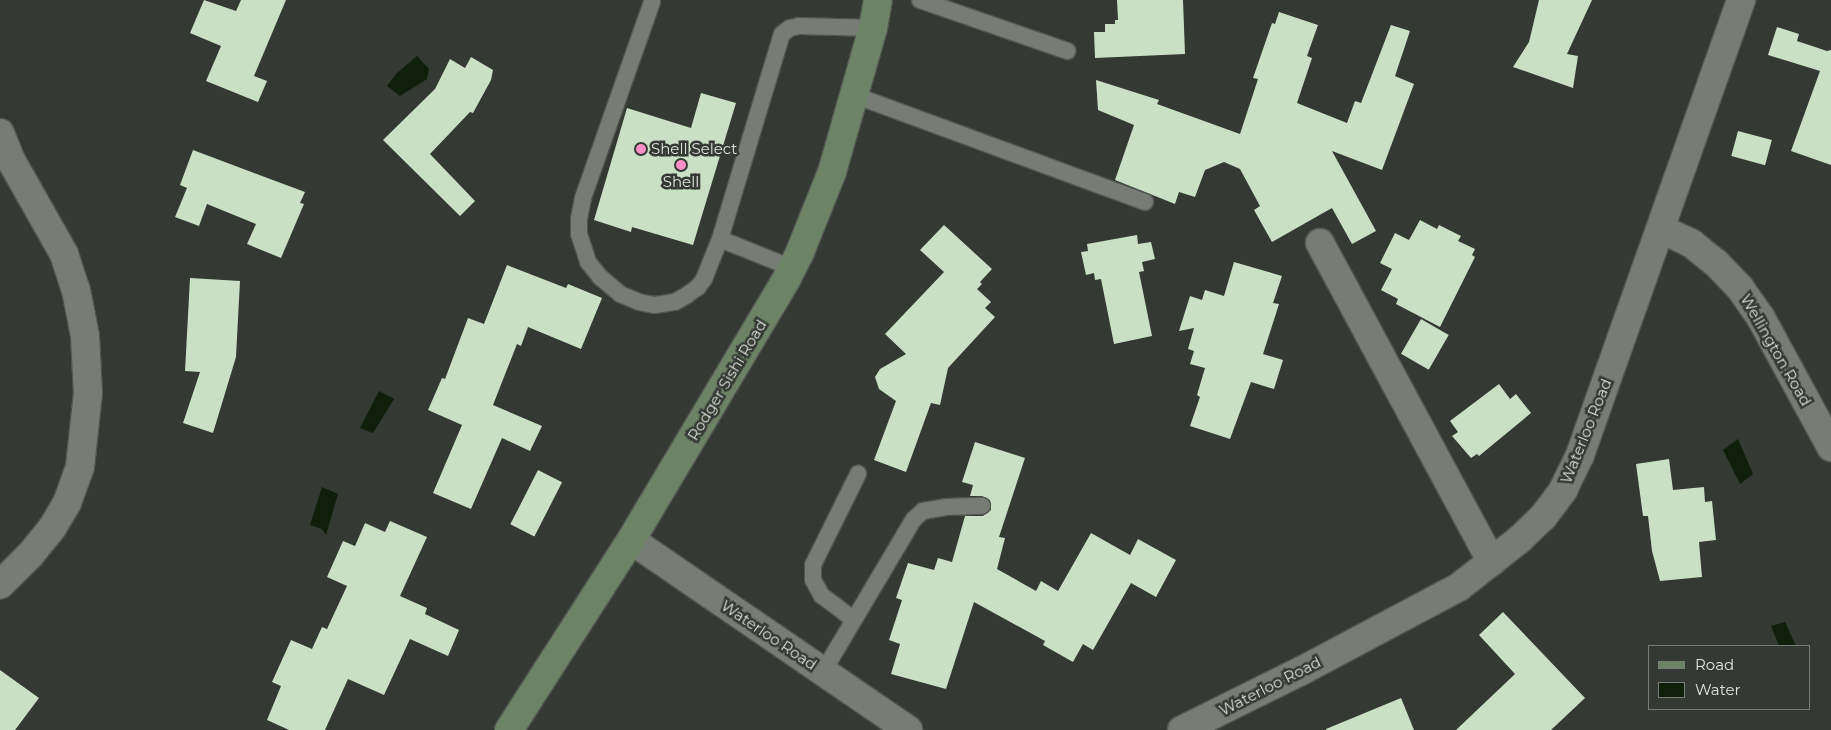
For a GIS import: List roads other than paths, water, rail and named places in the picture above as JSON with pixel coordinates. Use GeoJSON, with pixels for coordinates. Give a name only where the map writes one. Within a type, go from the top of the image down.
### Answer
{"type":"FeatureCollection","features":[{"type":"Feature","properties":{"kind":"main road","name":"Rodger Sishi Road"},"geometry":{"type":"LineString","coordinates":[[509,730],[631,540],[754,336],[792,268],[832,172],[873,28],[878,0]]}},
{"type":"Feature","properties":{"kind":"street","name":"Waterloo Road"},"geometry":{"type":"LineString","coordinates":[[1182,730],[1301,671],[1459,587],[1520,539],[1543,517],[1563,490],[1580,454],[1741,0]]}},
{"type":"Feature","properties":{"kind":"street"},"geometry":{"type":"LineString","coordinates":[[0,134],[12,162],[64,254],[76,290],[85,336],[88,394],[80,467],[67,503],[52,528],[30,555],[0,585]]}},
{"type":"Feature","properties":{"kind":"street","name":"Wellington Road"},"geometry":{"type":"LineString","coordinates":[[1661,229],[1691,244],[1716,263],[1740,288],[1761,318],[1831,447]]}},
{"type":"Feature","properties":{"kind":"street"},"geometry":{"type":"LineString","coordinates":[[1320,243],[1492,562]]}},
{"type":"Feature","properties":{"kind":"street","name":"Waterloo Road"},"geometry":{"type":"LineString","coordinates":[[631,540],[908,730]]}},
{"type":"Feature","properties":{"kind":"lane"},"geometry":{"type":"LineString","coordinates":[[920,0],[1067,51]]}},
{"type":"Feature","properties":{"kind":"lane"},"geometry":{"type":"LineString","coordinates":[[652,2],[583,198],[579,219],[580,242],[588,262],[600,277],[620,294],[639,302],[655,305],[675,302],[698,287],[704,279],[720,238],[782,34],[790,28],[799,26],[873,28]]}},
{"type":"Feature","properties":{"kind":"lane"},"geometry":{"type":"LineString","coordinates":[[854,95],[1145,202]]}},
{"type":"Feature","properties":{"kind":"lane"},"geometry":{"type":"LineString","coordinates":[[720,238],[792,268]]}},
{"type":"Feature","properties":{"kind":"lane"},"geometry":{"type":"LineString","coordinates":[[853,619],[822,596],[813,580],[813,565],[858,474]]}},
{"type":"Feature","properties":{"kind":"lane"},"geometry":{"type":"LineString","coordinates":[[823,672],[914,519],[924,511],[946,507],[982,506]]}},
{"type":"Feature","properties":{"kind":"water"},"geometry":{"type":"Polygon","coordinates":[[[417,56],[429,69],[427,79],[400,96],[387,86],[396,74],[417,56]]]}},
{"type":"Feature","properties":{"kind":"water"},"geometry":{"type":"Polygon","coordinates":[[[379,391],[394,399],[373,433],[360,428],[379,391]]]}},
{"type":"Feature","properties":{"kind":"water"},"geometry":{"type":"Polygon","coordinates":[[[1738,439],[1753,474],[1740,484],[1723,450],[1738,439]]]}},
{"type":"Feature","properties":{"kind":"water"},"geometry":{"type":"Polygon","coordinates":[[[322,487],[338,494],[326,535],[322,529],[310,525],[322,487]]]}},
{"type":"Feature","properties":{"kind":"water"},"geometry":{"type":"Polygon","coordinates":[[[1785,622],[1796,645],[1779,645],[1771,626],[1785,622]]]}},
{"type":"Feature","properties":{"kind":"place","name":"Shell Select"},"geometry":{"type":"Point","coordinates":[641,149]}},
{"type":"Feature","properties":{"kind":"place","name":"Shell"},"geometry":{"type":"Point","coordinates":[681,165]}}]}
